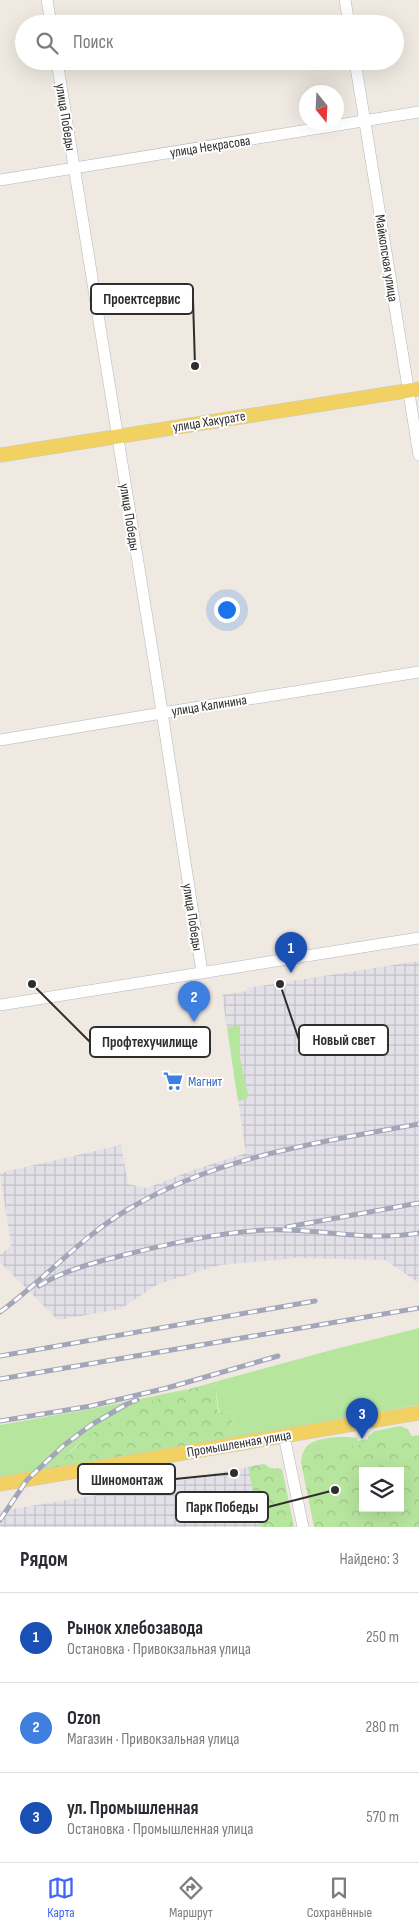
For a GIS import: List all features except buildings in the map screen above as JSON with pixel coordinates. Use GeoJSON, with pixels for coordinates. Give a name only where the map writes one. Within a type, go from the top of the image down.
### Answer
{"type":"FeatureCollection","features":[{"type":"Feature","properties":{"kind":"main road","name":"улица Хакурате"},"geometry":{"type":"LineString","coordinates":[[0,455],[413,390]]}},
{"type":"Feature","properties":{"kind":"main road","name":"Промышленная улица"},"geometry":{"type":"LineString","coordinates":[[0,1484],[419,1413]]}},
{"type":"Feature","properties":{"kind":"street"},"geometry":{"type":"LineString","coordinates":[[47,0],[50,15]]}},
{"type":"Feature","properties":{"kind":"street"},"geometry":{"type":"LineString","coordinates":[[345,0],[348,15]]}},
{"type":"Feature","properties":{"kind":"street","name":"улица Победы"},"geometry":{"type":"LineString","coordinates":[[59,70],[202,972]]}},
{"type":"Feature","properties":{"kind":"street","name":"Майкопская улица"},"geometry":{"type":"LineString","coordinates":[[356,70],[413,390],[419,455]]}},
{"type":"Feature","properties":{"kind":"street","name":"улица Некрасова"},"geometry":{"type":"LineString","coordinates":[[0,180],[419,112]]}},
{"type":"Feature","properties":{"kind":"street","name":"улица Калинина"},"geometry":{"type":"LineString","coordinates":[[0,740],[419,672]]}},
{"type":"Feature","properties":{"kind":"street"},"geometry":{"type":"LineString","coordinates":[[0,1005],[419,938]]}},
{"type":"Feature","properties":{"kind":"street"},"geometry":{"type":"LineString","coordinates":[[284,1436],[303,1527]]}},
{"type":"Feature","properties":{"kind":"shaded area"},"geometry":{"type":"Polygon","coordinates":[[[419,961],[419,1283],[385,1260],[296,1258],[220,1265],[158,1284],[120,1309],[58,1320],[0,1262],[0,1255],[11,1246],[0,1173],[121,1145],[128,1184],[147,1188],[193,1170],[246,1153],[222,995],[247,991],[247,988],[419,961]]]}},
{"type":"Feature","properties":{"kind":"shaded area"},"geometry":{"type":"Polygon","coordinates":[[[264,1464],[270,1468],[282,1469],[294,1527],[0,1527],[0,1511],[146,1487],[264,1464]]]}},
{"type":"Feature","properties":{"kind":"green space"},"geometry":{"type":"Polygon","coordinates":[[[240,1026],[240,1058],[248,1094],[247,1099],[238,1101],[227,1027],[240,1026]]]}},
{"type":"Feature","properties":{"kind":"green space"},"geometry":{"type":"Polygon","coordinates":[[[419,1328],[419,1405],[230,1438],[233,1413],[219,1412],[215,1385],[218,1381],[419,1328]]]}},
{"type":"Feature","properties":{"kind":"green space"},"geometry":{"type":"Polygon","coordinates":[[[218,1381],[215,1385],[218,1412],[233,1413],[230,1438],[53,1468],[113,1419],[157,1400],[218,1381]]]}},
{"type":"Feature","properties":{"kind":"green space"},"geometry":{"type":"Polygon","coordinates":[[[188,1389],[122,1414],[78,1444],[53,1468],[0,1477],[0,1425],[188,1389]]]}},
{"type":"Feature","properties":{"kind":"green space"},"geometry":{"type":"Polygon","coordinates":[[[400,1426],[408,1429],[412,1437],[302,1455],[307,1446],[318,1440],[345,1437],[357,1438],[358,1441],[368,1439],[368,1436],[375,1431],[400,1426]]]}},
{"type":"Feature","properties":{"kind":"green space"},"geometry":{"type":"Polygon","coordinates":[[[419,1435],[419,1527],[314,1527],[301,1462],[302,1455],[419,1435]]]}},
{"type":"Feature","properties":{"kind":"green space"},"geometry":{"type":"Polygon","coordinates":[[[264,1464],[270,1468],[282,1469],[294,1527],[260,1527],[248,1467],[264,1464]]]}},
{"type":"Feature","properties":{"kind":"railway"},"geometry":{"type":"LineString","coordinates":[[0,1312],[110,1221],[161,1192],[232,1164],[269,1154],[306,1145],[419,1124]]}},
{"type":"Feature","properties":{"kind":"railway"},"geometry":{"type":"LineString","coordinates":[[287,1227],[419,1203]]}},
{"type":"Feature","properties":{"kind":"railway"},"geometry":{"type":"LineString","coordinates":[[39,1286],[71,1271],[105,1260],[179,1242],[232,1233],[267,1230],[381,1236],[419,1233]]}},
{"type":"Feature","properties":{"kind":"railway"},"geometry":{"type":"LineString","coordinates":[[0,1356],[315,1301]]}},
{"type":"Feature","properties":{"kind":"railway"},"geometry":{"type":"LineString","coordinates":[[0,1379],[419,1308]]}},
{"type":"Feature","properties":{"kind":"railway"},"geometry":{"type":"LineString","coordinates":[[0,1421],[91,1406],[167,1388],[278,1356]]}},
{"type":"Feature","properties":{"kind":"railway"},"geometry":{"type":"LineString","coordinates":[[0,1520],[27,1480],[63,1446],[91,1425],[137,1400]]}},
{"type":"Feature","properties":{"kind":"place","name":"Проектсервис"},"geometry":{"type":"Point","coordinates":[195,366]}},
{"type":"Feature","properties":{"kind":"place","name":"Рынок хлебозавода"},"geometry":{"type":"Point","coordinates":[291,973]}},
{"type":"Feature","properties":{"kind":"place","name":"Профтехучилище"},"geometry":{"type":"Point","coordinates":[32,984]}},
{"type":"Feature","properties":{"kind":"place","name":"Новый свет"},"geometry":{"type":"Point","coordinates":[280,984]}},
{"type":"Feature","properties":{"kind":"place","name":"Ozon"},"geometry":{"type":"Point","coordinates":[194,1022]}},
{"type":"Feature","properties":{"kind":"place","name":"Магнит"},"geometry":{"type":"Point","coordinates":[173,1081]}},
{"type":"Feature","properties":{"kind":"place","name":"ул. Промышленная"},"geometry":{"type":"Point","coordinates":[362,1439]}},
{"type":"Feature","properties":{"kind":"place","name":"Шиномонтаж"},"geometry":{"type":"Point","coordinates":[234,1473]}},
{"type":"Feature","properties":{"kind":"place","name":"Парк Победы"},"geometry":{"type":"Point","coordinates":[335,1490]}}]}
